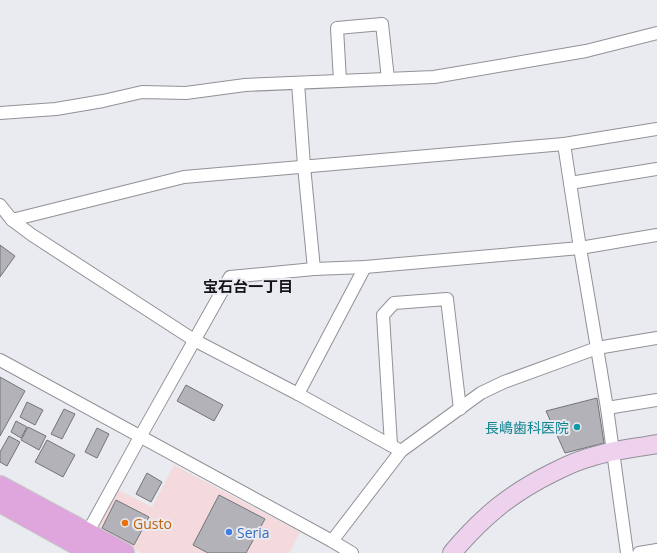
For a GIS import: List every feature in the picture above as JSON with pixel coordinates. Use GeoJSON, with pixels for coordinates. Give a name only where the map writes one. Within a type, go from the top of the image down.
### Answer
{"type":"FeatureCollection","features":[{"type":"Feature","properties":{"kind":"main road"},"geometry":{"type":"LineString","coordinates":[[0,486],[84,546]]}},
{"type":"Feature","properties":{"kind":"main road"},"geometry":{"type":"LineString","coordinates":[[0,502],[84,546],[124,553]]}},
{"type":"Feature","properties":{"kind":"street"},"geometry":{"type":"LineString","coordinates":[[340,81],[337,28],[382,24],[388,79]]}},
{"type":"Feature","properties":{"kind":"street"},"geometry":{"type":"LineString","coordinates":[[0,113],[56,109],[103,101],[142,92],[186,93],[245,86],[434,77],[586,51],[657,33]]}},
{"type":"Feature","properties":{"kind":"street"},"geometry":{"type":"LineString","coordinates":[[298,83],[314,269]]}},
{"type":"Feature","properties":{"kind":"street"},"geometry":{"type":"LineString","coordinates":[[12,220],[184,177],[564,144],[657,129]]}},
{"type":"Feature","properties":{"kind":"street"},"geometry":{"type":"LineString","coordinates":[[564,144],[607,408],[627,553]]}},
{"type":"Feature","properties":{"kind":"street"},"geometry":{"type":"LineString","coordinates":[[570,183],[657,169]]}},
{"type":"Feature","properties":{"kind":"street"},"geometry":{"type":"LineString","coordinates":[[0,205],[12,220],[32,235],[194,340],[298,394],[396,448]]}},
{"type":"Feature","properties":{"kind":"street"},"geometry":{"type":"LineString","coordinates":[[84,546],[140,436],[230,277],[580,248],[657,235]]}},
{"type":"Feature","properties":{"kind":"street"},"geometry":{"type":"LineString","coordinates":[[298,394],[365,267]]}},
{"type":"Feature","properties":{"kind":"street"},"geometry":{"type":"LineString","coordinates":[[396,448],[383,315],[394,303],[447,299],[460,408]]}},
{"type":"Feature","properties":{"kind":"street"},"geometry":{"type":"LineString","coordinates":[[332,541],[396,448],[481,393],[597,348],[657,338]]}},
{"type":"Feature","properties":{"kind":"street"},"geometry":{"type":"LineString","coordinates":[[0,360],[352,553]]}},
{"type":"Feature","properties":{"kind":"street"},"geometry":{"type":"LineString","coordinates":[[607,408],[657,400]]}},
{"type":"Feature","properties":{"kind":"street"},"geometry":{"type":"LineString","coordinates":[[452,553],[486,516],[511,497],[536,481],[591,456],[657,444]]}},
{"type":"Feature","properties":{"kind":"street"},"geometry":{"type":"LineString","coordinates":[[639,553],[657,550]]}},
{"type":"Feature","properties":{"kind":"shaded area"},"geometry":{"type":"Polygon","coordinates":[[[174,465],[300,532],[289,553],[141,553],[96,528],[117,489],[152,507],[174,465]]]}},
{"type":"Feature","properties":{"kind":"building"},"geometry":{"type":"Polygon","coordinates":[[[0,245],[15,256],[0,277],[0,245]]]}},
{"type":"Feature","properties":{"kind":"building"},"geometry":{"type":"Polygon","coordinates":[[[0,377],[25,391],[0,436],[0,377]]]}},
{"type":"Feature","properties":{"kind":"building"},"geometry":{"type":"Polygon","coordinates":[[[186,385],[223,405],[214,421],[177,401],[186,385]]]}},
{"type":"Feature","properties":{"kind":"building","name":"長嶋歯科医院"},"geometry":{"type":"Polygon","coordinates":[[[597,398],[604,443],[565,453],[546,411],[597,398]]]}},
{"type":"Feature","properties":{"kind":"building"},"geometry":{"type":"Polygon","coordinates":[[[27,402],[43,410],[35,425],[20,417],[27,402]]]}},
{"type":"Feature","properties":{"kind":"building"},"geometry":{"type":"Polygon","coordinates":[[[64,409],[75,414],[62,439],[51,434],[64,409]]]}},
{"type":"Feature","properties":{"kind":"building"},"geometry":{"type":"Polygon","coordinates":[[[16,421],[27,427],[21,438],[11,432],[16,421]]]}},
{"type":"Feature","properties":{"kind":"building"},"geometry":{"type":"Polygon","coordinates":[[[28,427],[46,436],[39,450],[21,440],[28,427]]]}},
{"type":"Feature","properties":{"kind":"building"},"geometry":{"type":"Polygon","coordinates":[[[97,428],[109,434],[97,458],[85,452],[97,428]]]}},
{"type":"Feature","properties":{"kind":"building"},"geometry":{"type":"Polygon","coordinates":[[[9,436],[20,442],[7,466],[0,462],[0,452],[9,436]]]}},
{"type":"Feature","properties":{"kind":"building"},"geometry":{"type":"Polygon","coordinates":[[[47,440],[75,455],[63,477],[35,462],[47,440]]]}},
{"type":"Feature","properties":{"kind":"building"},"geometry":{"type":"Polygon","coordinates":[[[147,473],[162,482],[151,502],[136,494],[147,473]]]}},
{"type":"Feature","properties":{"kind":"building","name":"Seria"},"geometry":{"type":"Polygon","coordinates":[[[219,495],[265,519],[246,553],[208,553],[193,545],[219,495]]]}},
{"type":"Feature","properties":{"kind":"building","name":"Gusto"},"geometry":{"type":"Polygon","coordinates":[[[116,500],[149,517],[134,545],[102,528],[116,500]]]}},
{"type":"Feature","properties":{"kind":"place","name":"長嶋歯科医院"},"geometry":{"type":"Point","coordinates":[577,427]}},
{"type":"Feature","properties":{"kind":"place","name":"Gusto"},"geometry":{"type":"Point","coordinates":[125,523]}},
{"type":"Feature","properties":{"kind":"place","name":"Seria"},"geometry":{"type":"Point","coordinates":[229,532]}},
{"type":"Feature","properties":{"kind":"district","name":"宝石台一丁目"},"geometry":{"type":"Point","coordinates":[248,286]}}]}
